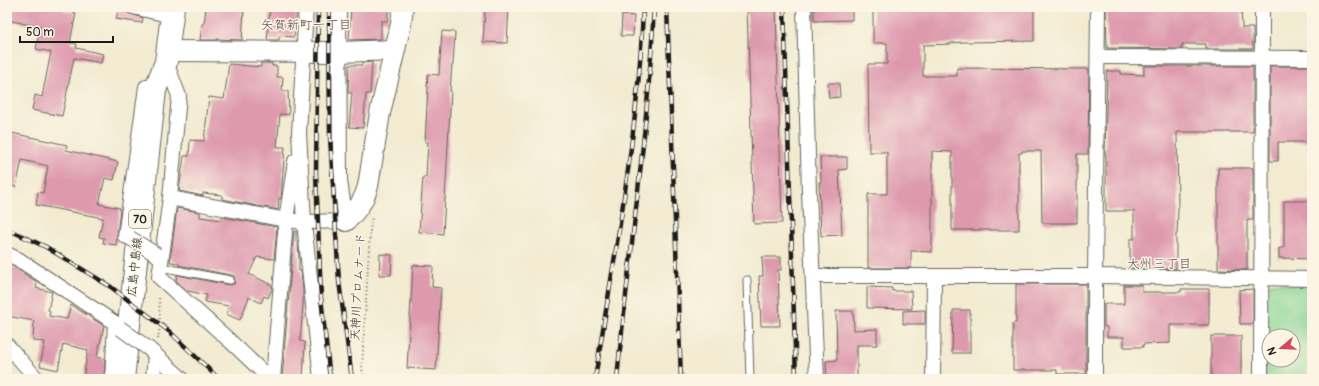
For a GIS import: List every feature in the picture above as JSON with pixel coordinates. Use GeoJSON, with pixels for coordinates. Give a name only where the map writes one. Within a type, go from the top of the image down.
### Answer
{"type":"FeatureCollection","features":[{"type":"Feature","properties":{"kind":"main road","name":"広島中島線"},"geometry":{"type":"LineString","coordinates":[[138,379],[168,95],[167,56],[172,11]]}},
{"type":"Feature","properties":{"kind":"main road","name":"広島中島線"},"geometry":{"type":"LineString","coordinates":[[123,379],[155,90],[167,56]]}},
{"type":"Feature","properties":{"kind":"street"},"geometry":{"type":"LineString","coordinates":[[133,7],[172,11]]}},
{"type":"Feature","properties":{"kind":"street"},"geometry":{"type":"LineString","coordinates":[[273,379],[286,220],[299,133],[306,7]]}},
{"type":"Feature","properties":{"kind":"street"},"geometry":{"type":"LineString","coordinates":[[339,7],[338,52],[340,181],[346,221]]}},
{"type":"Feature","properties":{"kind":"street"},"geometry":{"type":"LineString","coordinates":[[170,198],[286,220],[304,222],[346,221],[358,210],[366,193],[380,113],[401,24],[403,7]]}},
{"type":"Feature","properties":{"kind":"street"},"geometry":{"type":"LineString","coordinates":[[804,7],[817,379]]}},
{"type":"Feature","properties":{"kind":"street"},"geometry":{"type":"LineString","coordinates":[[1095,379],[1095,276],[1099,57],[1098,7]]}},
{"type":"Feature","properties":{"kind":"street"},"geometry":{"type":"LineString","coordinates":[[1261,379],[1262,7]]}},
{"type":"Feature","properties":{"kind":"street"},"geometry":{"type":"LineString","coordinates":[[167,56],[395,50]]}},
{"type":"Feature","properties":{"kind":"street"},"geometry":{"type":"LineString","coordinates":[[167,56],[179,96],[170,198],[160,260],[159,278],[270,379]]}},
{"type":"Feature","properties":{"kind":"street"},"geometry":{"type":"LineString","coordinates":[[160,260],[128,237],[144,88],[167,56]]}},
{"type":"Feature","properties":{"kind":"street"},"geometry":{"type":"LineString","coordinates":[[1099,57],[1312,58]]}},
{"type":"Feature","properties":{"kind":"street"},"geometry":{"type":"LineString","coordinates":[[299,133],[304,222],[321,379]]}},
{"type":"Feature","properties":{"kind":"street"},"geometry":{"type":"LineString","coordinates":[[7,254],[18,259],[118,325],[152,352],[182,379]]}},
{"type":"Feature","properties":{"kind":"street"},"geometry":{"type":"LineString","coordinates":[[813,276],[1095,276],[1312,279]]}},
{"type":"Feature","properties":{"kind":"street"},"geometry":{"type":"LineString","coordinates":[[933,379],[934,276]]}},
{"type":"Feature","properties":{"kind":"street"},"geometry":{"type":"LineString","coordinates":[[112,379],[118,325]]}},
{"type":"Feature","properties":{"kind":"street"},"geometry":{"type":"LineString","coordinates":[[7,344],[37,379]]}},
{"type":"Feature","properties":{"kind":"street"},"geometry":{"type":"LineString","coordinates":[[152,352],[153,379]]}},
{"type":"Feature","properties":{"kind":"lane"},"geometry":{"type":"LineString","coordinates":[[160,260],[230,280]]}},
{"type":"Feature","properties":{"kind":"lane"},"geometry":{"type":"LineString","coordinates":[[747,280],[750,379]]}},
{"type":"Feature","properties":{"kind":"path","name":"天神川プロムナード"},"geometry":{"type":"LineString","coordinates":[[364,379],[362,368],[370,231],[373,211]]}},
{"type":"Feature","properties":{"kind":"path"},"geometry":{"type":"LineString","coordinates":[[159,294],[160,326]]}},
{"type":"Feature","properties":{"kind":"green space"},"geometry":{"type":"Polygon","coordinates":[[[1271,283],[1312,284],[1312,379],[1265,379],[1265,368],[1301,368],[1301,328],[1265,328],[1265,288],[1271,283]]]}},
{"type":"Feature","properties":{"kind":"building"},"geometry":{"type":"Polygon","coordinates":[[[7,7],[64,7],[63,10],[76,13],[70,43],[77,44],[76,48],[103,54],[101,63],[74,58],[62,116],[32,110],[35,95],[42,97],[51,52],[36,49],[40,27],[7,20],[7,7]]]}},
{"type":"Feature","properties":{"kind":"building"},"geometry":{"type":"Polygon","coordinates":[[[119,7],[125,7],[128,13],[143,18],[142,23],[116,19],[119,7]]]}},
{"type":"Feature","properties":{"kind":"building"},"geometry":{"type":"Polygon","coordinates":[[[206,7],[244,10],[242,40],[200,40],[206,7]]]}},
{"type":"Feature","properties":{"kind":"building"},"geometry":{"type":"Polygon","coordinates":[[[270,7],[297,7],[294,37],[279,36],[279,40],[267,40],[270,7]]]}},
{"type":"Feature","properties":{"kind":"building"},"geometry":{"type":"Polygon","coordinates":[[[351,7],[388,7],[388,21],[381,21],[381,39],[349,40],[351,7]]]}},
{"type":"Feature","properties":{"kind":"building"},"geometry":{"type":"Polygon","coordinates":[[[485,7],[509,7],[507,43],[483,42],[485,7]]]}},
{"type":"Feature","properties":{"kind":"building"},"geometry":{"type":"Polygon","coordinates":[[[747,7],[776,7],[782,223],[754,224],[747,7]]]}},
{"type":"Feature","properties":{"kind":"building"},"geometry":{"type":"Polygon","coordinates":[[[814,7],[852,7],[852,20],[814,21],[814,7]]]}},
{"type":"Feature","properties":{"kind":"building"},"geometry":{"type":"Polygon","coordinates":[[[873,7],[1034,7],[1034,41],[964,42],[923,45],[923,76],[957,76],[957,68],[1089,69],[1088,154],[1077,154],[1077,223],[1042,223],[1041,151],[1022,151],[1022,153],[1019,153],[1019,230],[952,230],[952,152],[932,151],[932,252],[911,251],[911,268],[868,268],[868,194],[887,194],[887,152],[869,152],[868,64],[887,64],[887,43],[873,43],[873,7]]]}},
{"type":"Feature","properties":{"kind":"building"},"geometry":{"type":"Polygon","coordinates":[[[1106,7],[1241,7],[1242,28],[1253,28],[1253,49],[1206,49],[1206,44],[1182,44],[1182,49],[1107,48],[1106,7]]]}},
{"type":"Feature","properties":{"kind":"building"},"geometry":{"type":"Polygon","coordinates":[[[622,15],[634,16],[633,36],[621,36],[622,15]]]}},
{"type":"Feature","properties":{"kind":"building"},"geometry":{"type":"Polygon","coordinates":[[[442,31],[455,32],[450,91],[443,234],[419,232],[423,177],[426,177],[428,142],[425,142],[428,74],[439,75],[442,31]]]}},
{"type":"Feature","properties":{"kind":"building"},"geometry":{"type":"Polygon","coordinates":[[[372,62],[370,94],[366,94],[363,128],[349,127],[352,93],[348,93],[349,65],[362,65],[362,63],[372,62]]]}},
{"type":"Feature","properties":{"kind":"building"},"geometry":{"type":"Polygon","coordinates":[[[261,63],[272,63],[272,66],[277,66],[277,77],[283,77],[282,91],[288,91],[289,115],[280,114],[277,147],[285,147],[281,199],[279,198],[278,210],[222,199],[222,195],[203,193],[203,196],[179,191],[184,156],[189,156],[190,140],[204,141],[209,97],[224,99],[229,64],[261,67],[261,63]]]}},
{"type":"Feature","properties":{"kind":"building"},"geometry":{"type":"Polygon","coordinates":[[[1144,66],[1253,66],[1253,132],[1177,132],[1178,211],[1176,234],[1176,269],[1130,268],[1130,239],[1134,239],[1134,211],[1106,211],[1105,155],[1107,71],[1121,71],[1121,74],[1144,75],[1144,66]]]}},
{"type":"Feature","properties":{"kind":"building"},"geometry":{"type":"Polygon","coordinates":[[[1270,66],[1312,66],[1312,142],[1278,142],[1278,161],[1270,161],[1270,66]]]}},
{"type":"Feature","properties":{"kind":"building"},"geometry":{"type":"Polygon","coordinates":[[[828,83],[839,83],[840,97],[829,98],[828,83]]]}},
{"type":"Feature","properties":{"kind":"building"},"geometry":{"type":"Polygon","coordinates":[[[7,132],[67,145],[66,150],[118,162],[114,180],[105,178],[99,204],[120,208],[116,245],[103,243],[104,238],[99,237],[103,218],[36,205],[38,192],[43,193],[48,166],[22,160],[16,187],[7,185],[7,132]]]}},
{"type":"Feature","properties":{"kind":"building"},"geometry":{"type":"Polygon","coordinates":[[[820,157],[847,157],[847,169],[839,170],[842,235],[821,236],[819,182],[821,182],[820,157]]]}},
{"type":"Feature","properties":{"kind":"building"},"geometry":{"type":"Polygon","coordinates":[[[1218,168],[1253,168],[1253,220],[1247,220],[1247,270],[1218,269],[1218,168]]]}},
{"type":"Feature","properties":{"kind":"building"},"geometry":{"type":"Polygon","coordinates":[[[1284,201],[1312,201],[1312,259],[1279,258],[1279,248],[1284,248],[1284,201]]]}},
{"type":"Feature","properties":{"kind":"building"},"geometry":{"type":"Polygon","coordinates":[[[177,208],[200,212],[200,217],[221,220],[222,217],[277,227],[274,259],[257,257],[249,274],[272,285],[272,289],[268,298],[264,296],[261,303],[249,297],[240,320],[226,314],[229,306],[205,302],[207,295],[188,291],[176,281],[177,275],[229,285],[234,284],[235,281],[234,276],[231,275],[178,265],[179,263],[170,262],[177,208]]]}},
{"type":"Feature","properties":{"kind":"building"},"geometry":{"type":"Polygon","coordinates":[[[294,231],[296,231],[296,242],[298,242],[299,271],[301,271],[303,289],[300,341],[305,342],[303,379],[282,379],[294,231]]]}},
{"type":"Feature","properties":{"kind":"building"},"geometry":{"type":"Polygon","coordinates":[[[380,254],[392,255],[391,275],[379,275],[380,254]]]}},
{"type":"Feature","properties":{"kind":"building"},"geometry":{"type":"Polygon","coordinates":[[[762,257],[781,257],[781,270],[778,270],[780,326],[761,326],[759,276],[763,276],[762,257]]]}},
{"type":"Feature","properties":{"kind":"building"},"geometry":{"type":"Polygon","coordinates":[[[9,264],[37,282],[36,288],[52,292],[48,310],[50,311],[49,316],[67,319],[71,305],[104,326],[97,357],[105,359],[104,379],[83,379],[88,350],[63,344],[58,370],[40,366],[45,342],[33,341],[34,321],[7,316],[7,279],[9,264]]]}},
{"type":"Feature","properties":{"kind":"building"},"geometry":{"type":"Polygon","coordinates":[[[413,265],[433,266],[432,287],[441,288],[436,370],[407,368],[413,265]]]}},
{"type":"Feature","properties":{"kind":"building"},"geometry":{"type":"Polygon","coordinates":[[[1016,284],[1086,284],[1086,374],[1057,374],[1057,370],[1013,370],[1013,323],[1016,323],[1016,284]]]}},
{"type":"Feature","properties":{"kind":"building"},"geometry":{"type":"Polygon","coordinates":[[[1124,285],[1142,285],[1142,292],[1181,292],[1181,289],[1209,289],[1209,325],[1170,325],[1170,343],[1143,344],[1143,347],[1124,347],[1124,337],[1107,337],[1107,327],[1104,327],[1104,304],[1124,304],[1124,285]]]}},
{"type":"Feature","properties":{"kind":"building"},"geometry":{"type":"Polygon","coordinates":[[[867,287],[892,288],[892,291],[911,291],[912,309],[867,308],[867,287]]]}},
{"type":"Feature","properties":{"kind":"building"},"geometry":{"type":"Polygon","coordinates":[[[1253,289],[1253,324],[1240,324],[1239,290],[1253,289]]]}},
{"type":"Feature","properties":{"kind":"building"},"geometry":{"type":"Polygon","coordinates":[[[925,310],[925,324],[903,324],[903,311],[925,310]]]}},
{"type":"Feature","properties":{"kind":"building"},"geometry":{"type":"Polygon","coordinates":[[[953,310],[970,310],[970,353],[952,353],[953,310]]]}},
{"type":"Feature","properties":{"kind":"building"},"geometry":{"type":"Polygon","coordinates":[[[836,311],[853,311],[854,330],[877,329],[877,345],[857,345],[857,379],[827,379],[826,361],[837,360],[836,311]]]}},
{"type":"Feature","properties":{"kind":"building"},"geometry":{"type":"Polygon","coordinates":[[[1211,336],[1241,336],[1241,379],[1211,379],[1211,336]]]}},
{"type":"Feature","properties":{"kind":"railway"},"geometry":{"type":"LineString","coordinates":[[318,7],[316,173],[321,297],[330,379]]}},
{"type":"Feature","properties":{"kind":"railway"},"geometry":{"type":"LineString","coordinates":[[329,7],[330,137],[339,281],[352,379]]}},
{"type":"Feature","properties":{"kind":"railway"},"geometry":{"type":"LineString","coordinates":[[595,379],[625,194],[641,54],[643,7]]}},
{"type":"Feature","properties":{"kind":"railway"},"geometry":{"type":"LineString","coordinates":[[617,379],[643,146],[654,7]]}},
{"type":"Feature","properties":{"kind":"railway"},"geometry":{"type":"LineString","coordinates":[[667,7],[681,379]]}},
{"type":"Feature","properties":{"kind":"railway"},"geometry":{"type":"LineString","coordinates":[[784,7],[796,379]]}},
{"type":"Feature","properties":{"kind":"railway"},"geometry":{"type":"LineString","coordinates":[[7,229],[46,247],[111,287],[170,332],[219,379]]}},
{"type":"Feature","properties":{"kind":"district","name":"矢賀新町一丁目"},"geometry":{"type":"Point","coordinates":[306,25]}},
{"type":"Feature","properties":{"kind":"district","name":"大州三丁目"},"geometry":{"type":"Point","coordinates":[1159,264]}}]}
